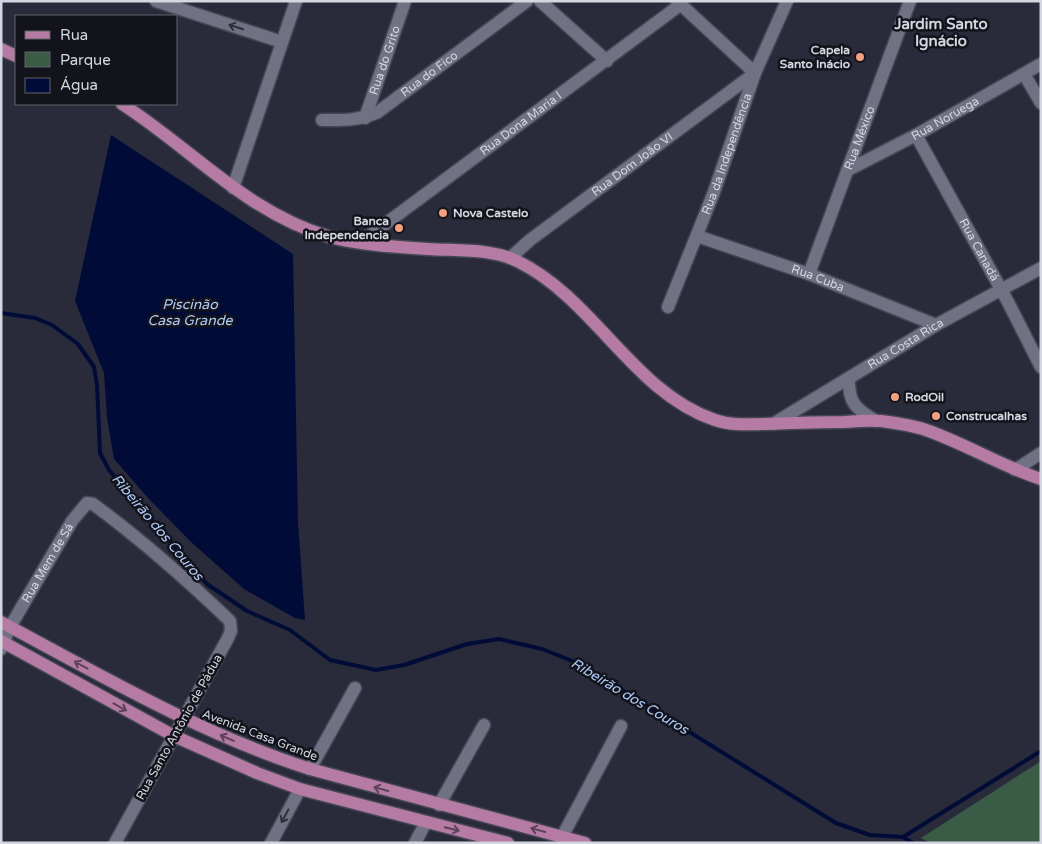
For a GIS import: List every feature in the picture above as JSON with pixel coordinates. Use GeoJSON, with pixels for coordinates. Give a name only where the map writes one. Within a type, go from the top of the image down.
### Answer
{"type":"FeatureCollection","features":[{"type":"Feature","properties":{"kind":"main road"},"geometry":{"type":"LineString","coordinates":[[1,50],[15,56]]}},
{"type":"Feature","properties":{"kind":"main road"},"geometry":{"type":"LineString","coordinates":[[124,105],[158,128],[233,188],[263,208],[294,224],[333,238],[492,253],[510,258],[543,274],[562,289],[652,382],[675,400],[716,421],[739,425],[876,420],[924,429],[1015,470],[1041,478]]}},
{"type":"Feature","properties":{"kind":"main road","name":"Avenida Casa Grande"},"geometry":{"type":"LineString","coordinates":[[6,625],[184,720],[266,754],[310,769],[439,805],[585,843]]}},
{"type":"Feature","properties":{"kind":"main road"},"geometry":{"type":"LineString","coordinates":[[2,644],[174,736],[257,773],[300,789],[426,822],[479,839],[508,843]]}},
{"type":"Feature","properties":{"kind":"street"},"geometry":{"type":"LineString","coordinates":[[156,1],[282,42]]}},
{"type":"Feature","properties":{"kind":"street"},"geometry":{"type":"LineString","coordinates":[[233,188],[296,1]]}},
{"type":"Feature","properties":{"kind":"street","name":"Rua do Grito"},"geometry":{"type":"LineString","coordinates":[[365,118],[406,1]]}},
{"type":"Feature","properties":{"kind":"street","name":"Rua do Fico"},"geometry":{"type":"LineString","coordinates":[[322,120],[365,118],[378,112],[456,56],[527,1]]}},
{"type":"Feature","properties":{"kind":"street"},"geometry":{"type":"LineString","coordinates":[[540,1],[607,61]]}},
{"type":"Feature","properties":{"kind":"street","name":"Rua da Independência"},"geometry":{"type":"LineString","coordinates":[[668,308],[697,236],[755,73],[787,1]]}},
{"type":"Feature","properties":{"kind":"street","name":"Rua México"},"geometry":{"type":"LineString","coordinates":[[809,274],[910,1]]}},
{"type":"Feature","properties":{"kind":"street"},"geometry":{"type":"LineString","coordinates":[[679,3],[755,73]]}},
{"type":"Feature","properties":{"kind":"street","name":"Rua Dona Maria I"},"geometry":{"type":"LineString","coordinates":[[361,242],[607,61],[679,3]]}},
{"type":"Feature","properties":{"kind":"street","name":"Rua Noruega"},"geometry":{"type":"LineString","coordinates":[[848,170],[916,135],[1041,64]]}},
{"type":"Feature","properties":{"kind":"street","name":"Rua Dom João VI"},"geometry":{"type":"LineString","coordinates":[[510,258],[530,240],[755,73]]}},
{"type":"Feature","properties":{"kind":"street"},"geometry":{"type":"LineString","coordinates":[[1024,74],[1041,103]]}},
{"type":"Feature","properties":{"kind":"street","name":"Rua Canadá"},"geometry":{"type":"LineString","coordinates":[[916,135],[1001,289],[1041,367]]}},
{"type":"Feature","properties":{"kind":"street","name":"Rua Cuba"},"geometry":{"type":"LineString","coordinates":[[697,236],[809,274],[936,324]]}},
{"type":"Feature","properties":{"kind":"street","name":"Rua Costa Rica"},"geometry":{"type":"LineString","coordinates":[[773,424],[936,324],[1041,268]]}},
{"type":"Feature","properties":{"kind":"street"},"geometry":{"type":"LineString","coordinates":[[849,378],[848,392],[853,403],[859,411],[876,420]]}},
{"type":"Feature","properties":{"kind":"street"},"geometry":{"type":"LineString","coordinates":[[1015,470],[1041,453]]}},
{"type":"Feature","properties":{"kind":"street","name":"Rua Mem de Sá"},"geometry":{"type":"LineString","coordinates":[[2,644],[6,625],[72,521],[88,503],[93,504],[123,525],[193,586],[230,622],[231,631],[228,638]]}},
{"type":"Feature","properties":{"kind":"street","name":"Rua Santo Antônio de Pádua"},"geometry":{"type":"LineString","coordinates":[[115,843],[228,638]]}},
{"type":"Feature","properties":{"kind":"street"},"geometry":{"type":"LineString","coordinates":[[310,769],[355,688]]}},
{"type":"Feature","properties":{"kind":"street"},"geometry":{"type":"LineString","coordinates":[[439,805],[484,726]]}},
{"type":"Feature","properties":{"kind":"street"},"geometry":{"type":"LineString","coordinates":[[562,837],[620,726]]}},
{"type":"Feature","properties":{"kind":"street"},"geometry":{"type":"LineString","coordinates":[[271,843],[300,789]]}},
{"type":"Feature","properties":{"kind":"street"},"geometry":{"type":"LineString","coordinates":[[415,843],[426,822]]}},
{"type":"Feature","properties":{"kind":"green space"},"geometry":{"type":"Polygon","coordinates":[[[1041,761],[1041,843],[931,843],[921,838],[1041,761]]]}},
{"type":"Feature","properties":{"kind":"water","name":"Piscinão Casa Grande"},"geometry":{"type":"Polygon","coordinates":[[[111,135],[293,254],[298,523],[305,620],[295,618],[244,589],[191,542],[149,499],[114,459],[107,418],[104,373],[75,301],[111,135]]]}},
{"type":"Feature","properties":{"kind":"waterway","name":"Ribeirão dos Couros"},"geometry":{"type":"LineString","coordinates":[[1,313],[35,318],[52,325],[78,344],[94,367],[97,385],[100,453],[109,470],[207,584],[247,611],[290,630],[330,660],[376,670],[404,665],[467,644],[499,639],[542,649],[580,664],[836,823],[870,835],[903,837],[913,843]]}},
{"type":"Feature","properties":{"kind":"waterway"},"geometry":{"type":"LineString","coordinates":[[903,837],[1041,751]]}},
{"type":"Feature","properties":{"kind":"place","name":"Capela Santo Inácio"},"geometry":{"type":"Point","coordinates":[860,57]}},
{"type":"Feature","properties":{"kind":"place","name":"Nova Castelo"},"geometry":{"type":"Point","coordinates":[443,213]}},
{"type":"Feature","properties":{"kind":"place","name":"Banca Independencia"},"geometry":{"type":"Point","coordinates":[399,228]}},
{"type":"Feature","properties":{"kind":"place","name":"RodOil"},"geometry":{"type":"Point","coordinates":[895,397]}},
{"type":"Feature","properties":{"kind":"place","name":"Construcalhas"},"geometry":{"type":"Point","coordinates":[936,416]}},
{"type":"Feature","properties":{"kind":"district","name":"Jardim Santo Ignácio"},"geometry":{"type":"Point","coordinates":[941,32]}}]}
